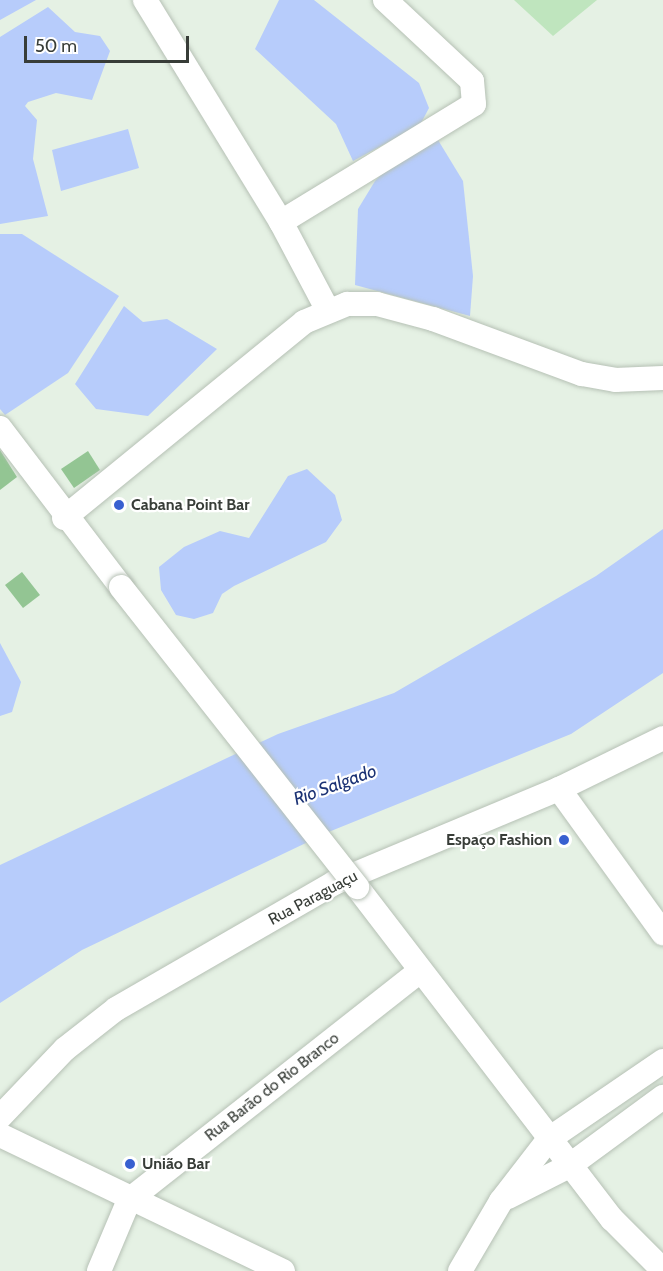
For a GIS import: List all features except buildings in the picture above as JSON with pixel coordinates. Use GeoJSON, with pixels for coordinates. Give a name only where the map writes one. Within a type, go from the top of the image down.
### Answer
{"type":"FeatureCollection","features":[{"type":"Feature","properties":{"kind":"street"},"geometry":{"type":"LineString","coordinates":[[144,0],[281,222],[327,309]]}},
{"type":"Feature","properties":{"kind":"street"},"geometry":{"type":"LineString","coordinates":[[281,222],[474,104],[472,81],[385,0]]}},
{"type":"Feature","properties":{"kind":"street"},"geometry":{"type":"LineString","coordinates":[[63,518],[304,322],[327,309],[377,304],[433,319],[582,374],[615,380],[663,378]]}},
{"type":"Feature","properties":{"kind":"street"},"geometry":{"type":"LineString","coordinates":[[0,428],[63,518],[121,587],[357,887],[569,1166],[612,1219],[663,1270]]}},
{"type":"Feature","properties":{"kind":"street","name":"Rua Paraguaçu"},"geometry":{"type":"LineString","coordinates":[[0,1117],[64,1049],[116,1010],[334,883],[559,789],[663,738]]}},
{"type":"Feature","properties":{"kind":"street"},"geometry":{"type":"LineString","coordinates":[[559,789],[663,933]]}},
{"type":"Feature","properties":{"kind":"street","name":"Rua Barão do Rio Branco"},"geometry":{"type":"LineString","coordinates":[[99,1271],[129,1200],[420,971]]}},
{"type":"Feature","properties":{"kind":"street"},"geometry":{"type":"LineString","coordinates":[[460,1271],[501,1201],[549,1139],[663,1061]]}},
{"type":"Feature","properties":{"kind":"street"},"geometry":{"type":"LineString","coordinates":[[501,1201],[569,1166],[663,1097]]}},
{"type":"Feature","properties":{"kind":"street"},"geometry":{"type":"LineString","coordinates":[[0,1135],[129,1200],[283,1271]]}},
{"type":"Feature","properties":{"kind":"green space"},"geometry":{"type":"Polygon","coordinates":[[[514,0],[597,0],[553,36],[514,0]]]}},
{"type":"Feature","properties":{"kind":"water"},"geometry":{"type":"Polygon","coordinates":[[[0,0],[36,0],[0,20],[0,0]]]}},
{"type":"Feature","properties":{"kind":"water"},"geometry":{"type":"Polygon","coordinates":[[[279,0],[314,0],[419,83],[429,108],[420,125],[353,161],[336,124],[255,49],[279,0]]]}},
{"type":"Feature","properties":{"kind":"water"},"geometry":{"type":"Polygon","coordinates":[[[48,7],[75,32],[100,36],[110,51],[92,100],[56,93],[28,102],[25,106],[37,120],[33,159],[48,216],[0,224],[0,37],[48,7]]]}},
{"type":"Feature","properties":{"kind":"water"},"geometry":{"type":"Polygon","coordinates":[[[128,129],[139,168],[61,191],[52,150],[128,129]]]}},
{"type":"Feature","properties":{"kind":"water"},"geometry":{"type":"Polygon","coordinates":[[[438,140],[463,181],[473,276],[470,316],[355,285],[358,209],[375,181],[394,161],[438,140]]]}},
{"type":"Feature","properties":{"kind":"water"},"geometry":{"type":"Polygon","coordinates":[[[0,234],[22,234],[119,296],[68,373],[5,415],[0,409],[0,234]]]}},
{"type":"Feature","properties":{"kind":"water"},"geometry":{"type":"Polygon","coordinates":[[[124,306],[143,322],[167,319],[217,349],[148,416],[96,409],[75,384],[124,306]]]}},
{"type":"Feature","properties":{"kind":"water"},"geometry":{"type":"Polygon","coordinates":[[[307,469],[335,495],[342,520],[326,542],[234,586],[222,594],[213,613],[194,619],[176,615],[161,590],[159,567],[184,547],[220,531],[249,538],[288,476],[307,469]]]}},
{"type":"Feature","properties":{"kind":"water","name":"Rio Salgado"},"geometry":{"type":"Polygon","coordinates":[[[663,529],[663,673],[571,734],[331,831],[82,950],[0,1003],[0,865],[278,734],[394,693],[596,576],[663,529]]]}},
{"type":"Feature","properties":{"kind":"water"},"geometry":{"type":"Polygon","coordinates":[[[0,643],[21,682],[12,712],[0,716],[0,643]]]}},
{"type":"Feature","properties":{"kind":"place","name":"Cabana Point Bar"},"geometry":{"type":"Point","coordinates":[119,505]}},
{"type":"Feature","properties":{"kind":"place","name":"Espaço Fashion"},"geometry":{"type":"Point","coordinates":[564,840]}},
{"type":"Feature","properties":{"kind":"place","name":"União Bar"},"geometry":{"type":"Point","coordinates":[130,1164]}}]}
